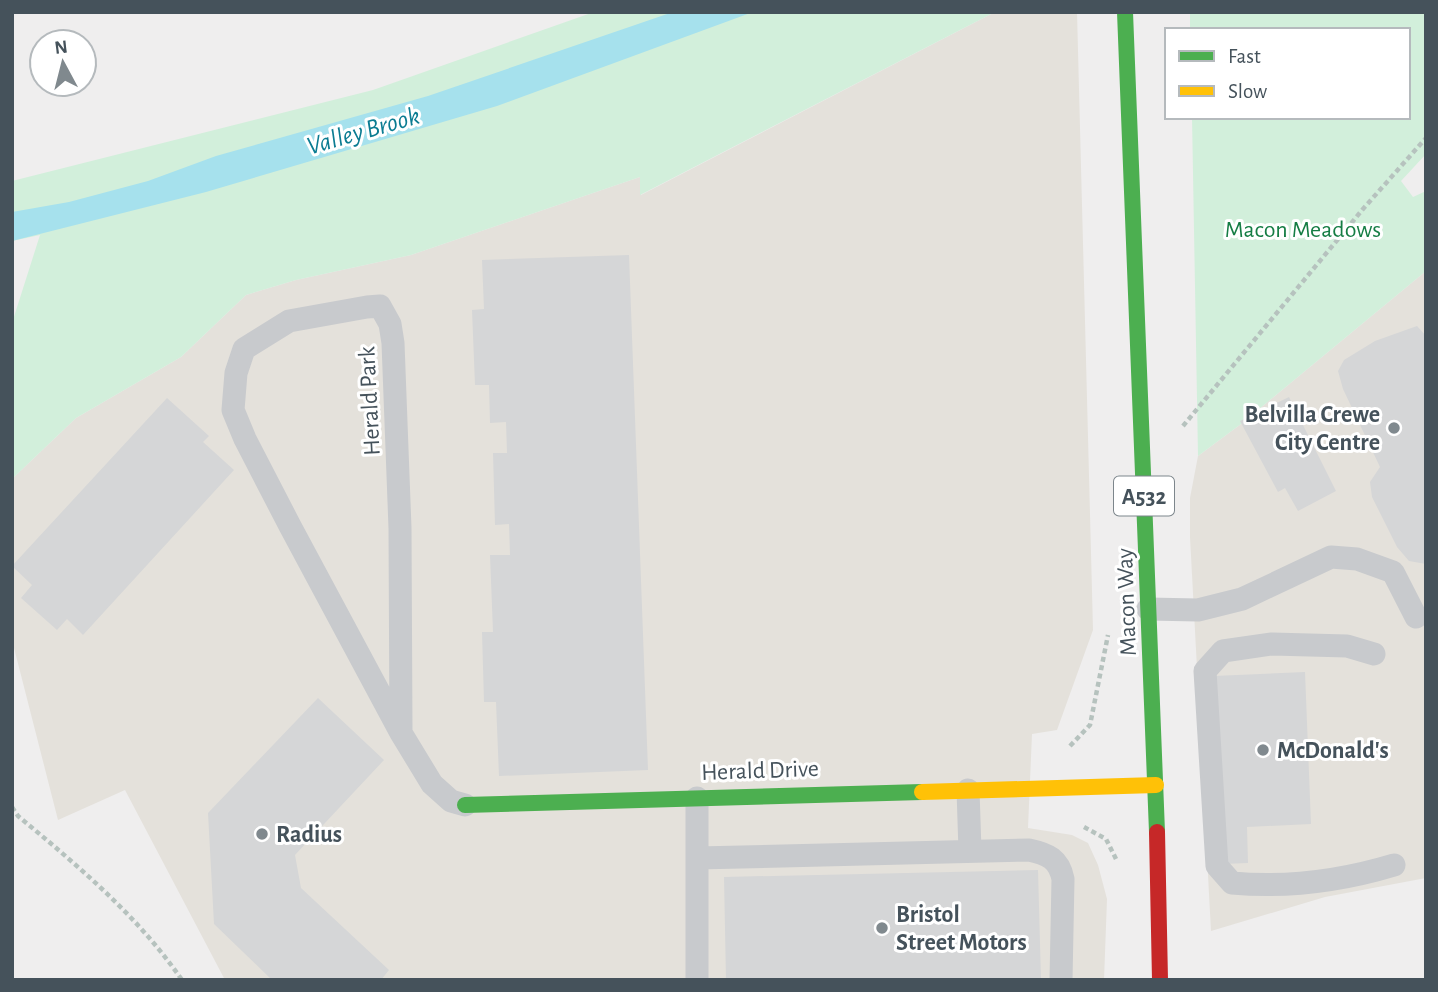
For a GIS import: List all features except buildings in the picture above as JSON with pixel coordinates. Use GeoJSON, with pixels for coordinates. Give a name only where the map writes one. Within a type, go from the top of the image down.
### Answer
{"type":"FeatureCollection","features":[{"type":"Feature","properties":{"kind":"main road","name":"Macon Way"},"geometry":{"type":"LineString","coordinates":[[1125,12],[1156,785],[1160,980]]}},
{"type":"Feature","properties":{"kind":"main road","name":"Herald Drive"},"geometry":{"type":"LineString","coordinates":[[465,806],[1156,785]]}},
{"type":"Feature","properties":{"kind":"lane","name":"Herald Park"},"geometry":{"type":"LineString","coordinates":[[380,306],[390,324],[393,343],[400,528],[401,733],[290,526],[233,410],[236,373],[244,349],[289,321],[380,306]]}},
{"type":"Feature","properties":{"kind":"lane"},"geometry":{"type":"LineString","coordinates":[[1148,609],[1198,610],[1242,600],[1331,557],[1357,559],[1393,572],[1416,617]]}},
{"type":"Feature","properties":{"kind":"lane"},"geometry":{"type":"LineString","coordinates":[[1374,654],[1347,646],[1272,645],[1223,651],[1205,671],[1217,866],[1232,883],[1267,886],[1320,882],[1394,865]]}},
{"type":"Feature","properties":{"kind":"lane","name":"Herald Drive"},"geometry":{"type":"LineString","coordinates":[[401,733],[432,784],[451,801],[465,806]]}},
{"type":"Feature","properties":{"kind":"lane"},"geometry":{"type":"LineString","coordinates":[[968,790],[970,851]]}},
{"type":"Feature","properties":{"kind":"lane"},"geometry":{"type":"LineString","coordinates":[[697,798],[697,980]]}},
{"type":"Feature","properties":{"kind":"lane"},"geometry":{"type":"LineString","coordinates":[[697,858],[1029,849],[1049,854],[1060,867],[1063,879],[1061,980]]}},
{"type":"Feature","properties":{"kind":"path"},"geometry":{"type":"LineString","coordinates":[[1177,437],[1183,425],[1363,209],[1426,138]]}},
{"type":"Feature","properties":{"kind":"path"},"geometry":{"type":"LineString","coordinates":[[1060,750],[1072,745],[1090,725],[1110,624]]}},
{"type":"Feature","properties":{"kind":"path"},"geometry":{"type":"LineString","coordinates":[[12,807],[18,816],[115,899],[159,946],[182,980]]}},
{"type":"Feature","properties":{"kind":"path"},"geometry":{"type":"LineString","coordinates":[[1079,825],[1106,839],[1119,871]]}},
{"type":"Feature","properties":{"kind":"shaded area"},"geometry":{"type":"Polygon","coordinates":[[[995,12],[1077,12],[1093,630],[1057,730],[1032,734],[1028,828],[1072,835],[1088,843],[1098,865],[1107,899],[1104,980],[225,980],[125,790],[58,820],[12,640],[12,479],[76,418],[181,357],[246,295],[296,280],[411,255],[640,177],[641,195],[995,12]]]}},
{"type":"Feature","properties":{"kind":"shaded area"},"geometry":{"type":"Polygon","coordinates":[[[1426,271],[1426,878],[1325,897],[1211,931],[1190,537],[1190,498],[1198,456],[1241,424],[1426,271]]]}},
{"type":"Feature","properties":{"kind":"green space"},"geometry":{"type":"Polygon","coordinates":[[[594,12],[995,12],[640,195],[640,177],[411,255],[296,280],[246,295],[181,357],[76,418],[12,479],[12,323],[40,235],[12,241],[12,181],[373,90],[594,12]]]}},
{"type":"Feature","properties":{"kind":"green space","name":"Macon Meadows"},"geometry":{"type":"Polygon","coordinates":[[[1190,12],[1426,12],[1426,154],[1401,181],[1413,197],[1426,191],[1426,271],[1241,424],[1198,456],[1192,119],[1410,119],[1410,28],[1190,28],[1190,12]]]}},
{"type":"Feature","properties":{"kind":"water","name":"Valley Brook"},"geometry":{"type":"Polygon","coordinates":[[[673,12],[753,12],[497,106],[206,192],[12,241],[12,212],[69,202],[148,181],[216,156],[428,96],[673,12]]]}},
{"type":"Feature","properties":{"kind":"traffic: fast"},"geometry":{"type":"LineString","coordinates":[[1125,12],[1157,832]]}},
{"type":"Feature","properties":{"kind":"traffic: fast"},"geometry":{"type":"LineString","coordinates":[[465,805],[922,792]]}},
{"type":"Feature","properties":{"kind":"traffic: slow"},"geometry":{"type":"LineString","coordinates":[[922,792],[1156,785]]}},
{"type":"Feature","properties":{"kind":"traffic: jam"},"geometry":{"type":"LineString","coordinates":[[1157,832],[1160,980]]}},
{"type":"Feature","properties":{"kind":"place","name":"Belvilla Crewe City Centre"},"geometry":{"type":"Point","coordinates":[1394,428]}},
{"type":"Feature","properties":{"kind":"place","name":"McDonald's"},"geometry":{"type":"Point","coordinates":[1263,750]}},
{"type":"Feature","properties":{"kind":"place","name":"Radius"},"geometry":{"type":"Point","coordinates":[262,834]}},
{"type":"Feature","properties":{"kind":"place","name":"Bristol Street Motors"},"geometry":{"type":"Point","coordinates":[882,928]}}]}
